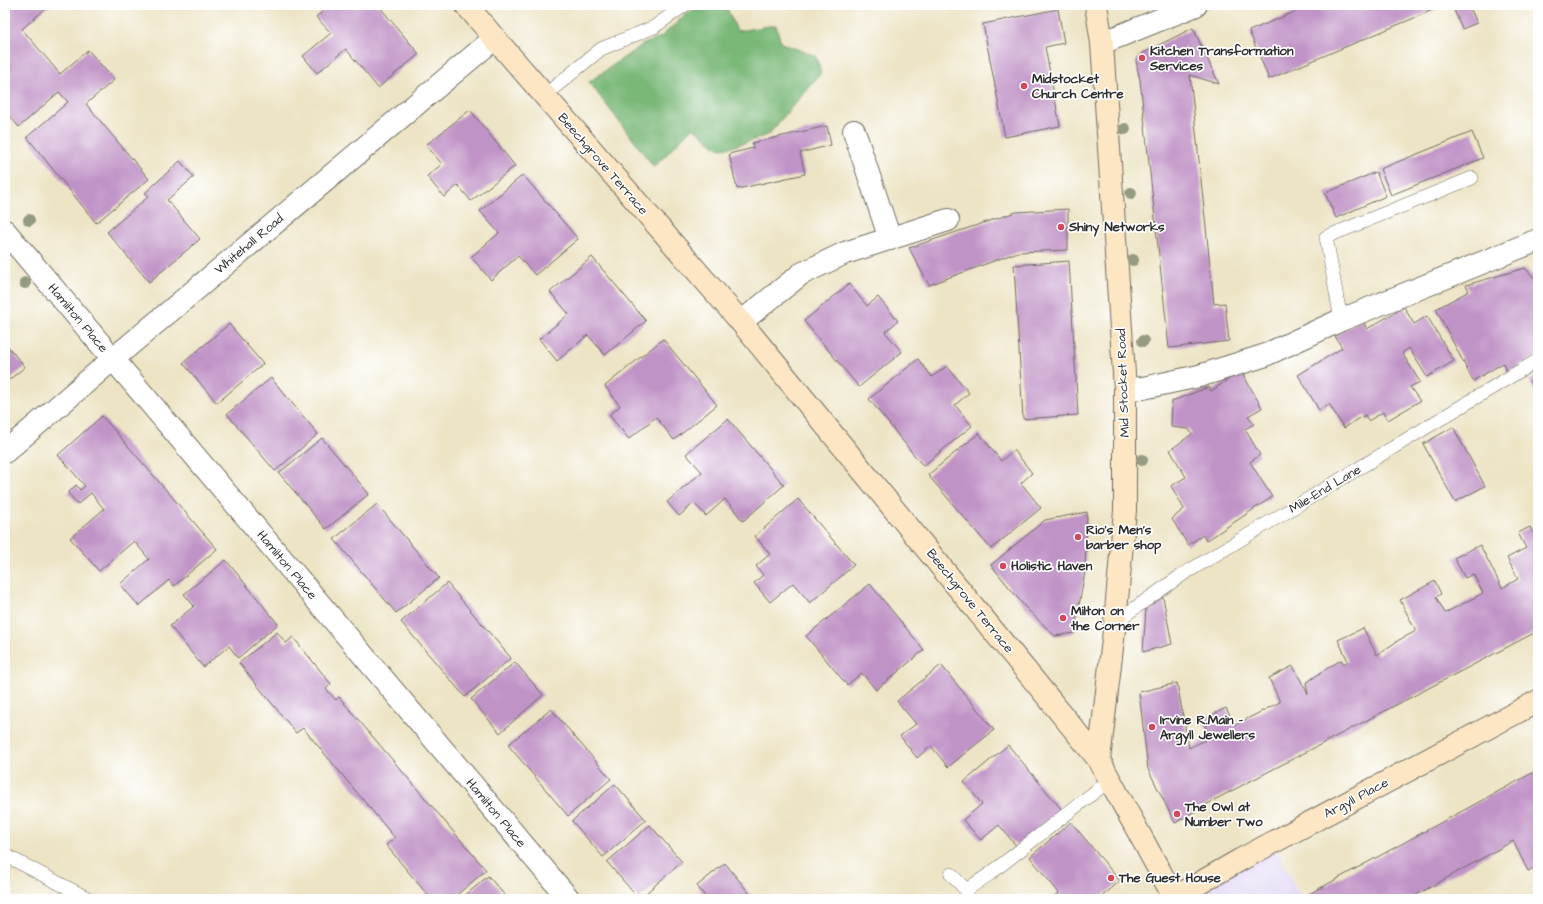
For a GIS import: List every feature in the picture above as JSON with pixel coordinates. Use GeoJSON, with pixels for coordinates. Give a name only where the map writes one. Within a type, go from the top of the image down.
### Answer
{"type":"FeatureCollection","features":[{"type":"Feature","properties":{"kind":"street","name":"Beechgrove Terrace"},"geometry":{"type":"LineString","coordinates":[[466,5],[741,322],[1099,760],[1174,898]]}},
{"type":"Feature","properties":{"kind":"street","name":"Mid Stocket Road"},"geometry":{"type":"LineString","coordinates":[[1096,5],[1102,43],[1126,389],[1125,510],[1115,622],[1099,760]]}},
{"type":"Feature","properties":{"kind":"street"},"geometry":{"type":"LineString","coordinates":[[1102,43],[1196,5]]}},
{"type":"Feature","properties":{"kind":"street","name":"Whitehall Road"},"geometry":{"type":"LineString","coordinates":[[5,452],[113,359],[495,38]]}},
{"type":"Feature","properties":{"kind":"street"},"geometry":{"type":"LineString","coordinates":[[854,131],[890,239]]}},
{"type":"Feature","properties":{"kind":"street"},"geometry":{"type":"LineString","coordinates":[[741,322],[801,274],[845,253],[948,220]]}},
{"type":"Feature","properties":{"kind":"street","name":"Hamilton Place"},"geometry":{"type":"LineString","coordinates":[[5,231],[562,897]]}},
{"type":"Feature","properties":{"kind":"street"},"geometry":{"type":"LineString","coordinates":[[1126,389],[1143,388],[1199,376],[1264,356],[1341,320],[1538,240]]}},
{"type":"Feature","properties":{"kind":"street","name":"Argyll Place"},"geometry":{"type":"LineString","coordinates":[[1174,898],[1240,860],[1538,701]]}},
{"type":"Feature","properties":{"kind":"lane"},"geometry":{"type":"LineString","coordinates":[[544,96],[601,50],[654,27],[685,5]]}},
{"type":"Feature","properties":{"kind":"lane"},"geometry":{"type":"LineString","coordinates":[[1341,320],[1326,237],[1472,178]]}},
{"type":"Feature","properties":{"kind":"lane","name":"Mile-End Lane"},"geometry":{"type":"LineString","coordinates":[[1115,622],[1182,575],[1538,360]]}},
{"type":"Feature","properties":{"kind":"lane"},"geometry":{"type":"LineString","coordinates":[[951,874],[966,890],[1110,780]]}},
{"type":"Feature","properties":{"kind":"lane"},"geometry":{"type":"LineString","coordinates":[[5,855],[89,899]]}},
{"type":"Feature","properties":{"kind":"shaded area"},"geometry":{"type":"Polygon","coordinates":[[[1273,843],[1302,899],[1172,899],[1273,843]]]}},
{"type":"Feature","properties":{"kind":"green space"},"geometry":{"type":"Polygon","coordinates":[[[715,5],[728,10],[737,31],[776,25],[781,43],[816,56],[821,73],[768,135],[732,147],[718,148],[693,127],[654,167],[589,82],[642,45],[661,37],[687,13],[701,7],[715,5]]]}},
{"type":"Feature","properties":{"kind":"building"},"geometry":{"type":"Polygon","coordinates":[[[5,5],[50,5],[22,29],[60,74],[88,50],[114,80],[86,104],[149,179],[96,223],[27,137],[68,102],[59,92],[19,127],[5,111],[5,5]]]}},
{"type":"Feature","properties":{"kind":"building"},"geometry":{"type":"Polygon","coordinates":[[[330,5],[378,5],[419,54],[378,88],[346,49],[317,73],[303,56],[331,33],[316,17],[330,5]]]}},
{"type":"Feature","properties":{"kind":"building"},"geometry":{"type":"Polygon","coordinates":[[[1311,5],[1445,5],[1269,79],[1249,31],[1311,5]]]}},
{"type":"Feature","properties":{"kind":"building"},"geometry":{"type":"Polygon","coordinates":[[[1452,5],[1469,5],[1477,23],[1462,29],[1452,5]]]}},
{"type":"Feature","properties":{"kind":"building","name":"Midstocket Church Centre"},"geometry":{"type":"Polygon","coordinates":[[[1058,9],[1064,43],[1045,47],[1060,126],[1005,137],[983,24],[1058,9]]]}},
{"type":"Feature","properties":{"kind":"building"},"geometry":{"type":"Polygon","coordinates":[[[1193,28],[1219,84],[1190,75],[1214,304],[1225,303],[1229,341],[1169,348],[1140,80],[1136,61],[1143,53],[1193,28]]]}},
{"type":"Feature","properties":{"kind":"building"},"geometry":{"type":"Polygon","coordinates":[[[470,110],[515,166],[471,201],[458,185],[444,197],[434,185],[427,176],[442,164],[426,145],[470,110]]]}},
{"type":"Feature","properties":{"kind":"building"},"geometry":{"type":"Polygon","coordinates":[[[827,126],[831,145],[800,153],[805,174],[737,189],[729,154],[753,148],[752,143],[827,126]]]}},
{"type":"Feature","properties":{"kind":"building"},"geometry":{"type":"Polygon","coordinates":[[[1472,132],[1483,158],[1391,195],[1380,169],[1472,132]]]}},
{"type":"Feature","properties":{"kind":"building"},"geometry":{"type":"Polygon","coordinates":[[[180,161],[194,177],[167,200],[200,239],[149,282],[107,232],[149,196],[145,193],[180,161]]]}},
{"type":"Feature","properties":{"kind":"building"},"geometry":{"type":"Polygon","coordinates":[[[1376,172],[1386,196],[1336,218],[1325,193],[1376,172]]]}},
{"type":"Feature","properties":{"kind":"building"},"geometry":{"type":"Polygon","coordinates":[[[523,175],[578,239],[535,275],[518,256],[491,280],[471,257],[499,233],[480,211],[523,175]]]}},
{"type":"Feature","properties":{"kind":"building"},"geometry":{"type":"Polygon","coordinates":[[[1068,209],[1068,250],[1018,252],[929,285],[909,248],[1016,212],[1068,209]]]}},
{"type":"Feature","properties":{"kind":"building"},"geometry":{"type":"Polygon","coordinates":[[[592,257],[646,321],[605,355],[588,335],[557,361],[539,339],[569,314],[550,292],[592,257]]]}},
{"type":"Feature","properties":{"kind":"building"},"geometry":{"type":"Polygon","coordinates":[[[1069,261],[1078,415],[1023,419],[1014,265],[1069,261]]]}},
{"type":"Feature","properties":{"kind":"building"},"geometry":{"type":"Polygon","coordinates":[[[1525,268],[1538,282],[1538,355],[1507,373],[1503,363],[1473,381],[1436,309],[1469,291],[1466,285],[1525,268]]]}},
{"type":"Feature","properties":{"kind":"building"},"geometry":{"type":"Polygon","coordinates":[[[849,284],[867,306],[878,297],[898,321],[885,332],[902,352],[859,387],[804,321],[849,284]]]}},
{"type":"Feature","properties":{"kind":"building"},"geometry":{"type":"Polygon","coordinates":[[[1404,307],[1414,324],[1427,316],[1454,361],[1427,377],[1409,348],[1402,353],[1420,382],[1410,387],[1420,401],[1388,420],[1383,412],[1368,421],[1365,415],[1344,428],[1329,404],[1319,410],[1298,375],[1342,348],[1335,336],[1362,319],[1367,329],[1404,307]]]}},
{"type":"Feature","properties":{"kind":"building"},"geometry":{"type":"Polygon","coordinates":[[[229,324],[263,364],[217,403],[183,363],[229,324]]]}},
{"type":"Feature","properties":{"kind":"building"},"geometry":{"type":"Polygon","coordinates":[[[663,339],[717,405],[674,440],[656,417],[629,439],[609,415],[620,406],[605,386],[663,339]]]}},
{"type":"Feature","properties":{"kind":"building"},"geometry":{"type":"Polygon","coordinates":[[[5,343],[25,367],[5,383],[5,343]]]}},
{"type":"Feature","properties":{"kind":"building"},"geometry":{"type":"Polygon","coordinates":[[[918,359],[932,377],[947,366],[969,393],[955,405],[972,426],[923,466],[869,399],[918,359]]]}},
{"type":"Feature","properties":{"kind":"building"},"geometry":{"type":"Polygon","coordinates":[[[1241,371],[1262,408],[1248,416],[1254,424],[1245,429],[1260,455],[1250,462],[1272,497],[1206,541],[1203,535],[1188,545],[1172,519],[1184,509],[1171,486],[1186,477],[1170,450],[1192,434],[1189,429],[1171,427],[1172,401],[1209,387],[1211,391],[1241,371]]]}},
{"type":"Feature","properties":{"kind":"building"},"geometry":{"type":"Polygon","coordinates":[[[1538,376],[1538,396],[1529,381],[1538,376]]]}},
{"type":"Feature","properties":{"kind":"building"},"geometry":{"type":"Polygon","coordinates":[[[271,378],[318,434],[275,471],[227,414],[271,378]]]}},
{"type":"Feature","properties":{"kind":"building"},"geometry":{"type":"Polygon","coordinates":[[[102,416],[217,549],[174,586],[169,580],[139,606],[120,584],[149,559],[134,541],[99,571],[70,538],[104,509],[91,493],[78,504],[68,493],[76,485],[80,490],[85,486],[58,455],[102,416]]]}},
{"type":"Feature","properties":{"kind":"building"},"geometry":{"type":"Polygon","coordinates":[[[728,419],[784,485],[743,521],[725,499],[706,516],[694,503],[679,516],[667,502],[702,472],[686,454],[728,419]]]}},
{"type":"Feature","properties":{"kind":"building"},"geometry":{"type":"Polygon","coordinates":[[[1453,427],[1485,486],[1455,502],[1423,444],[1453,427]]]}},
{"type":"Feature","properties":{"kind":"building"},"geometry":{"type":"Polygon","coordinates":[[[979,433],[1001,461],[1014,450],[1032,473],[1021,483],[1041,508],[991,549],[928,475],[979,433]]]}},
{"type":"Feature","properties":{"kind":"building"},"geometry":{"type":"Polygon","coordinates":[[[322,438],[369,494],[326,529],[279,473],[322,438]]]}},
{"type":"Feature","properties":{"kind":"building"},"geometry":{"type":"Polygon","coordinates":[[[798,499],[854,565],[810,603],[793,583],[770,602],[754,583],[763,575],[756,566],[770,554],[755,536],[798,499]]]}},
{"type":"Feature","properties":{"kind":"building"},"geometry":{"type":"Polygon","coordinates":[[[377,504],[439,578],[396,613],[334,539],[377,504]]]}},
{"type":"Feature","properties":{"kind":"building"},"geometry":{"type":"Polygon","coordinates":[[[1087,512],[1085,572],[1074,633],[1055,636],[1025,607],[991,565],[1045,520],[1087,512]]]}},
{"type":"Feature","properties":{"kind":"building"},"geometry":{"type":"Polygon","coordinates":[[[1530,527],[1538,542],[1538,631],[1216,799],[1175,823],[1148,769],[1139,692],[1177,683],[1189,748],[1211,737],[1202,720],[1226,708],[1235,725],[1280,702],[1269,678],[1293,666],[1308,694],[1306,683],[1341,660],[1344,664],[1348,661],[1338,640],[1363,628],[1377,655],[1399,640],[1416,631],[1400,600],[1435,581],[1441,594],[1436,597],[1445,613],[1483,593],[1473,574],[1465,578],[1454,558],[1480,545],[1502,588],[1518,579],[1507,558],[1526,548],[1518,533],[1530,527]]]}},
{"type":"Feature","properties":{"kind":"building"},"geometry":{"type":"Polygon","coordinates":[[[226,560],[278,624],[238,658],[229,646],[203,667],[170,626],[194,606],[184,594],[226,560]]]}},
{"type":"Feature","properties":{"kind":"building"},"geometry":{"type":"Polygon","coordinates":[[[447,583],[511,658],[465,697],[401,622],[447,583]]]}},
{"type":"Feature","properties":{"kind":"building"},"geometry":{"type":"Polygon","coordinates":[[[870,584],[924,650],[876,690],[862,673],[847,685],[806,636],[870,584]]]}},
{"type":"Feature","properties":{"kind":"building"},"geometry":{"type":"Polygon","coordinates":[[[1163,597],[1172,644],[1143,652],[1146,608],[1163,597]]]}},
{"type":"Feature","properties":{"kind":"building"},"geometry":{"type":"Polygon","coordinates":[[[277,632],[286,643],[293,637],[331,684],[326,689],[336,700],[339,697],[486,870],[452,899],[431,899],[386,845],[395,838],[303,728],[296,733],[239,663],[277,632]]]}},
{"type":"Feature","properties":{"kind":"building"},"geometry":{"type":"Polygon","coordinates":[[[515,662],[543,695],[500,733],[471,699],[515,662]]]}},
{"type":"Feature","properties":{"kind":"building"},"geometry":{"type":"Polygon","coordinates":[[[941,665],[994,730],[948,767],[931,746],[917,758],[900,736],[916,724],[897,701],[941,665]]]}},
{"type":"Feature","properties":{"kind":"building"},"geometry":{"type":"Polygon","coordinates":[[[551,709],[611,779],[568,816],[508,745],[551,709]]]}},
{"type":"Feature","properties":{"kind":"building"},"geometry":{"type":"Polygon","coordinates":[[[1008,745],[1062,810],[1018,848],[999,825],[981,840],[963,820],[982,804],[964,782],[1008,745]]]}},
{"type":"Feature","properties":{"kind":"building"},"geometry":{"type":"Polygon","coordinates":[[[1538,770],[1538,866],[1528,871],[1513,841],[1409,899],[1300,899],[1538,770]]]}},
{"type":"Feature","properties":{"kind":"building"},"geometry":{"type":"Polygon","coordinates":[[[615,784],[646,820],[603,857],[572,821],[615,784]]]}},
{"type":"Feature","properties":{"kind":"building"},"geometry":{"type":"Polygon","coordinates":[[[1071,822],[1120,881],[1099,899],[1051,899],[1059,893],[1030,857],[1071,822]]]}},
{"type":"Feature","properties":{"kind":"building"},"geometry":{"type":"Polygon","coordinates":[[[650,825],[682,862],[639,899],[607,862],[650,825]]]}},
{"type":"Feature","properties":{"kind":"building"},"geometry":{"type":"Polygon","coordinates":[[[725,863],[754,899],[707,899],[697,886],[725,863]]]}},
{"type":"Feature","properties":{"kind":"building"},"geometry":{"type":"Polygon","coordinates":[[[488,876],[508,899],[461,899],[488,876]]]}},
{"type":"Feature","properties":{"kind":"place","name":"Kitchen Transformation Services"},"geometry":{"type":"Point","coordinates":[1142,58]}},
{"type":"Feature","properties":{"kind":"place","name":"Midstocket Church Centre"},"geometry":{"type":"Point","coordinates":[1024,86]}},
{"type":"Feature","properties":{"kind":"place","name":"Shiny Networks"},"geometry":{"type":"Point","coordinates":[1061,227]}},
{"type":"Feature","properties":{"kind":"place","name":"Rio's Men's barber shop"},"geometry":{"type":"Point","coordinates":[1078,537]}},
{"type":"Feature","properties":{"kind":"place","name":"Holistic Haven"},"geometry":{"type":"Point","coordinates":[1003,566]}},
{"type":"Feature","properties":{"kind":"place","name":"Milton on the Corner"},"geometry":{"type":"Point","coordinates":[1063,618]}},
{"type":"Feature","properties":{"kind":"place","name":"Irvine R.Main - Argyll Jewellers"},"geometry":{"type":"Point","coordinates":[1152,727]}},
{"type":"Feature","properties":{"kind":"place","name":"The Owl at Number Two"},"geometry":{"type":"Point","coordinates":[1177,814]}},
{"type":"Feature","properties":{"kind":"place","name":"The Guest House"},"geometry":{"type":"Point","coordinates":[1111,878]}}]}
